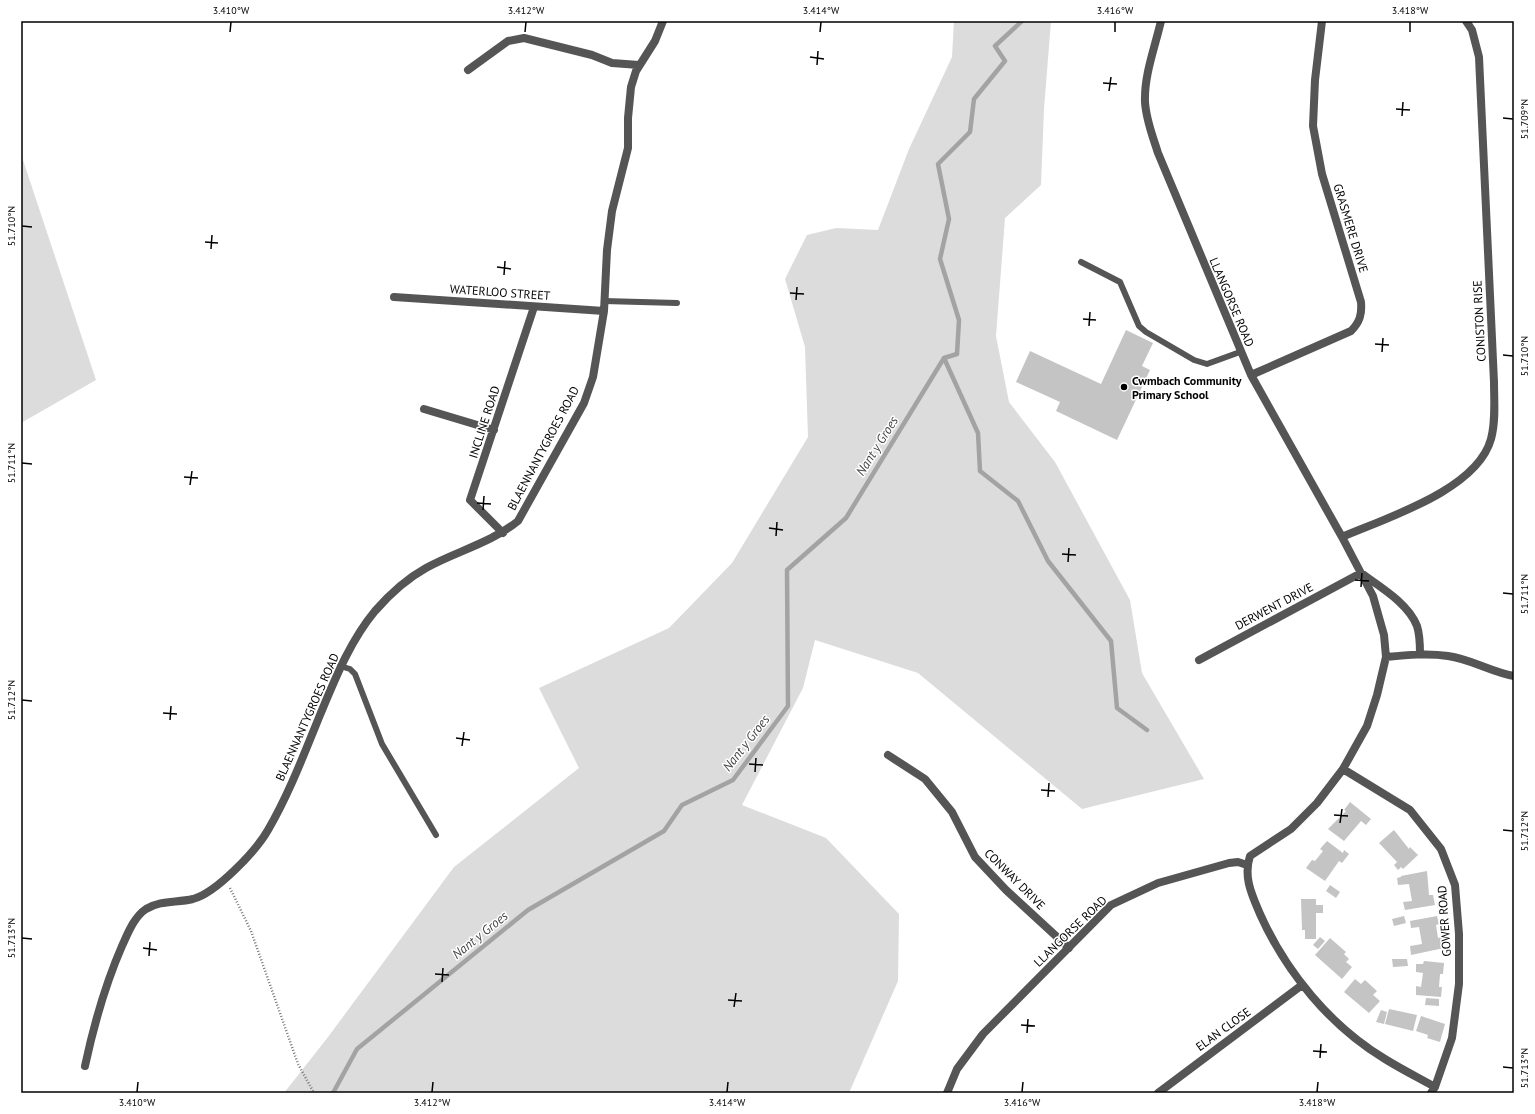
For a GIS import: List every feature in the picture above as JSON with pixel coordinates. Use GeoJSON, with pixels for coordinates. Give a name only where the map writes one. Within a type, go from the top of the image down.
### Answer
{"type":"FeatureCollection","features":[{"type":"Feature","properties":{"kind":"street","name":"BLAENNANTYGROES ROAD"},"geometry":{"type":"LineString","coordinates":[[85,1066],[96,1016],[107,982],[132,925],[144,910],[159,903],[192,899],[208,892],[237,868],[268,831],[301,762],[340,666],[375,610],[398,588],[425,568],[503,533],[518,521],[584,403],[593,377],[604,311],[612,211],[628,148],[630,87],[639,65],[655,41],[663,21]]}},
{"type":"Feature","properties":{"kind":"street","name":"LLANGORSE ROAD"},"geometry":{"type":"LineString","coordinates":[[946,1093],[957,1069],[983,1034],[1111,905],[1165,881],[1229,863],[1238,862],[1247,865],[1250,856],[1291,829],[1317,803],[1343,768],[1367,726],[1383,677],[1386,657],[1380,615],[1373,596],[1342,537],[1251,376],[1165,172],[1149,125],[1145,103],[1146,86],[1161,21]]}},
{"type":"Feature","properties":{"kind":"street","name":"GRASMERE DRIVE"},"geometry":{"type":"LineString","coordinates":[[1251,376],[1350,331],[1358,323],[1362,312],[1361,302],[1322,174],[1314,126],[1315,80],[1322,21]]}},
{"type":"Feature","properties":{"kind":"street","name":"CONISTON RISE"},"geometry":{"type":"LineString","coordinates":[[1342,537],[1442,493],[1465,478],[1480,459],[1491,440],[1494,418],[1494,382],[1479,57],[1472,30],[1466,21]]}},
{"type":"Feature","properties":{"kind":"street"},"geometry":{"type":"LineString","coordinates":[[468,70],[508,41],[524,38],[592,55],[612,62],[639,65]]}},
{"type":"Feature","properties":{"kind":"street","name":"WATERLOO STREET"},"geometry":{"type":"LineString","coordinates":[[394,297],[604,311]]}},
{"type":"Feature","properties":{"kind":"street","name":"INCLINE ROAD"},"geometry":{"type":"LineString","coordinates":[[503,533],[470,500],[534,307]]}},
{"type":"Feature","properties":{"kind":"street"},"geometry":{"type":"LineString","coordinates":[[424,408],[494,430]]}},
{"type":"Feature","properties":{"kind":"street","name":"LLANGORSE ROAD"},"geometry":{"type":"LineString","coordinates":[[1361,573],[1413,617],[1419,636],[1420,654]]}},
{"type":"Feature","properties":{"kind":"street","name":"DERWENT DRIVE"},"geometry":{"type":"LineString","coordinates":[[1199,660],[1361,573]]}},
{"type":"Feature","properties":{"kind":"street"},"geometry":{"type":"LineString","coordinates":[[1386,657],[1420,654],[1448,656],[1497,673],[1514,676]]}},
{"type":"Feature","properties":{"kind":"street","name":"CONWAY DRIVE"},"geometry":{"type":"LineString","coordinates":[[888,755],[925,778],[952,812],[975,857],[1006,890],[1069,948]]}},
{"type":"Feature","properties":{"kind":"street","name":"GOWER ROAD"},"geometry":{"type":"LineString","coordinates":[[1343,768],[1410,810],[1441,849],[1455,885],[1459,934],[1459,984],[1452,1038],[1433,1090]]}},
{"type":"Feature","properties":{"kind":"street"},"geometry":{"type":"LineString","coordinates":[[1247,865],[1249,889],[1268,931],[1302,985],[1332,1017],[1362,1044],[1433,1090]]}},
{"type":"Feature","properties":{"kind":"street","name":"ELAN CLOSE"},"geometry":{"type":"LineString","coordinates":[[1158,1093],[1302,985]]}},
{"type":"Feature","properties":{"kind":"lane"},"geometry":{"type":"LineString","coordinates":[[1081,262],[1120,282],[1139,326],[1146,332],[1194,360],[1206,364],[1240,352]]}},
{"type":"Feature","properties":{"kind":"lane"},"geometry":{"type":"LineString","coordinates":[[604,301],[677,303]]}},
{"type":"Feature","properties":{"kind":"lane"},"geometry":{"type":"LineString","coordinates":[[340,666],[350,669],[355,674],[382,744],[436,835]]}},
{"type":"Feature","properties":{"kind":"path"},"geometry":{"type":"LineString","coordinates":[[225,878],[251,931],[298,1064],[314,1093]]}},
{"type":"Feature","properties":{"kind":"shaded area"},"geometry":{"type":"Polygon","coordinates":[[[954,21],[1051,21],[1044,109],[1041,185],[1005,218],[996,336],[1009,402],[1055,462],[1130,600],[1142,673],[1204,779],[1082,809],[918,673],[815,640],[803,688],[742,805],[826,838],[899,914],[898,981],[849,1093],[284,1093],[328,1037],[454,867],[579,768],[539,688],[669,628],[732,563],[808,437],[805,347],[785,279],[807,235],[836,228],[878,230],[909,149],[952,57],[954,21]]]}},
{"type":"Feature","properties":{"kind":"shaded area"},"geometry":{"type":"Polygon","coordinates":[[[21,154],[96,380],[21,423],[21,154]]]}},
{"type":"Feature","properties":{"kind":"building"},"geometry":{"type":"Polygon","coordinates":[[[1126,330],[1153,343],[1142,366],[1150,370],[1117,440],[1056,411],[1060,402],[1016,382],[1030,351],[1101,384],[1126,330]]]}},
{"type":"Feature","properties":{"kind":"building"},"geometry":{"type":"Polygon","coordinates":[[[1350,802],[1371,819],[1366,825],[1361,821],[1344,841],[1328,829],[1346,811],[1344,810],[1350,802]]]}},
{"type":"Feature","properties":{"kind":"building"},"geometry":{"type":"Polygon","coordinates":[[[1394,830],[1409,849],[1410,847],[1418,855],[1403,869],[1401,867],[1398,870],[1394,865],[1397,862],[1379,843],[1394,830]]]}},
{"type":"Feature","properties":{"kind":"building"},"geometry":{"type":"Polygon","coordinates":[[[1327,841],[1343,853],[1344,850],[1349,854],[1342,863],[1339,861],[1325,881],[1306,868],[1312,860],[1315,861],[1323,851],[1320,849],[1327,841]]]}},
{"type":"Feature","properties":{"kind":"building"},"geometry":{"type":"Polygon","coordinates":[[[1427,871],[1429,895],[1433,895],[1435,905],[1405,910],[1403,902],[1412,901],[1409,884],[1398,885],[1397,878],[1427,871]]]}},
{"type":"Feature","properties":{"kind":"building"},"geometry":{"type":"Polygon","coordinates":[[[1330,885],[1340,892],[1336,898],[1326,891],[1330,885]]]}},
{"type":"Feature","properties":{"kind":"building"},"geometry":{"type":"Polygon","coordinates":[[[1301,899],[1316,899],[1316,905],[1323,905],[1323,913],[1316,913],[1316,939],[1305,939],[1305,930],[1302,930],[1301,899]]]}},
{"type":"Feature","properties":{"kind":"building"},"geometry":{"type":"Polygon","coordinates":[[[1404,916],[1406,923],[1394,926],[1392,919],[1404,916]]]}},
{"type":"Feature","properties":{"kind":"building"},"geometry":{"type":"Polygon","coordinates":[[[1437,916],[1439,924],[1436,925],[1438,938],[1442,937],[1444,948],[1411,955],[1410,946],[1422,944],[1419,927],[1411,928],[1410,921],[1437,916]]]}},
{"type":"Feature","properties":{"kind":"building"},"geometry":{"type":"Polygon","coordinates":[[[1320,937],[1325,941],[1318,949],[1313,945],[1320,937]]]}},
{"type":"Feature","properties":{"kind":"building"},"geometry":{"type":"Polygon","coordinates":[[[1330,938],[1346,952],[1344,954],[1349,959],[1346,962],[1352,967],[1342,979],[1315,955],[1330,938]]]}},
{"type":"Feature","properties":{"kind":"building"},"geometry":{"type":"Polygon","coordinates":[[[1392,959],[1407,959],[1408,966],[1393,967],[1392,959]]]}},
{"type":"Feature","properties":{"kind":"building"},"geometry":{"type":"Polygon","coordinates":[[[1424,961],[1444,963],[1443,974],[1440,974],[1439,987],[1442,987],[1441,997],[1416,995],[1416,986],[1421,987],[1423,973],[1416,972],[1416,964],[1423,964],[1424,961]]]}},
{"type":"Feature","properties":{"kind":"building"},"geometry":{"type":"Polygon","coordinates":[[[1355,979],[1361,984],[1365,980],[1377,991],[1373,995],[1380,1001],[1369,1013],[1344,992],[1355,979]]]}},
{"type":"Feature","properties":{"kind":"building"},"geometry":{"type":"Polygon","coordinates":[[[1426,998],[1439,999],[1439,1006],[1425,1005],[1426,998]]]}},
{"type":"Feature","properties":{"kind":"building"},"geometry":{"type":"Polygon","coordinates":[[[1389,1009],[1417,1015],[1413,1031],[1385,1024],[1389,1009]]]}},
{"type":"Feature","properties":{"kind":"building"},"geometry":{"type":"Polygon","coordinates":[[[1381,1010],[1387,1012],[1384,1024],[1376,1022],[1381,1010]]]}},
{"type":"Feature","properties":{"kind":"building"},"geometry":{"type":"Polygon","coordinates":[[[1421,1016],[1445,1024],[1440,1042],[1427,1038],[1428,1035],[1416,1031],[1421,1016]]]}},
{"type":"Feature","properties":{"kind":"waterway"},"geometry":{"type":"LineString","coordinates":[[1022,21],[995,46],[1005,61],[974,99],[970,132],[938,164],[949,219],[940,259],[959,320],[957,354],[944,358],[978,433],[980,471],[1018,501],[1048,561],[1111,641],[1117,708],[1147,730]]}},
{"type":"Feature","properties":{"kind":"waterway","name":"Nant y Groes"},"geometry":{"type":"LineString","coordinates":[[333,1093],[357,1049],[528,910],[664,831],[682,805],[733,780],[788,706],[787,570],[846,518],[944,358]]}},
{"type":"Feature","properties":{"kind":"place","name":"Cwmbach Community Primary School"},"geometry":{"type":"Point","coordinates":[1124,387]}}]}
